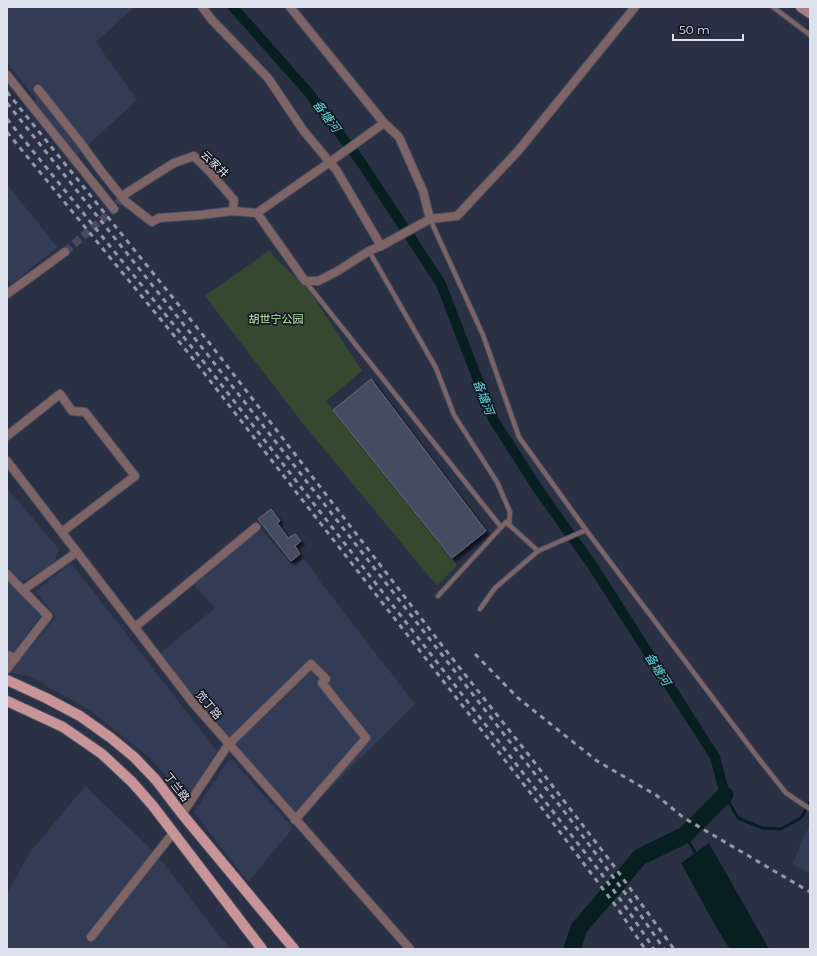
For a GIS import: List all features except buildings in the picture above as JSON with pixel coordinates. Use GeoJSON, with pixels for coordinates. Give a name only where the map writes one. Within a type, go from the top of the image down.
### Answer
{"type":"FeatureCollection","features":[{"type":"Feature","properties":{"kind":"main road"},"geometry":{"type":"LineString","coordinates":[[801,7],[810,13]]}},
{"type":"Feature","properties":{"kind":"main road","name":"丁兰路"},"geometry":{"type":"LineString","coordinates":[[7,680],[80,716],[111,738],[134,757],[156,780],[182,814],[294,949]]}},
{"type":"Feature","properties":{"kind":"main road"},"geometry":{"type":"LineString","coordinates":[[7,701],[63,727],[102,754],[132,782],[153,806],[262,949]]}},
{"type":"Feature","properties":{"kind":"street"},"geometry":{"type":"LineString","coordinates":[[202,7],[212,20],[268,78],[303,130],[338,171],[381,246]]}},
{"type":"Feature","properties":{"kind":"street"},"geometry":{"type":"LineString","coordinates":[[290,7],[384,123],[399,137],[422,191],[428,220]]}},
{"type":"Feature","properties":{"kind":"street"},"geometry":{"type":"LineString","coordinates":[[257,213],[305,281],[318,281],[336,272],[369,251],[428,220],[457,216],[518,151],[635,7]]}},
{"type":"Feature","properties":{"kind":"street"},"geometry":{"type":"LineString","coordinates":[[7,75],[114,209]]}},
{"type":"Feature","properties":{"kind":"street"},"geometry":{"type":"LineString","coordinates":[[38,89],[125,201],[152,222],[159,218],[200,216],[233,211],[257,213],[384,123]]}},
{"type":"Feature","properties":{"kind":"street","name":"云家井"},"geometry":{"type":"LineString","coordinates":[[125,194],[174,163],[194,156],[234,200],[233,211]]}},
{"type":"Feature","properties":{"kind":"street"},"geometry":{"type":"LineString","coordinates":[[9,291],[65,252]]}},
{"type":"Feature","properties":{"kind":"street"},"geometry":{"type":"LineString","coordinates":[[7,436],[60,394],[72,411],[85,412],[136,476],[62,532]]}},
{"type":"Feature","properties":{"kind":"street","name":"笕丁路"},"geometry":{"type":"LineString","coordinates":[[7,461],[192,703],[410,949]]}},
{"type":"Feature","properties":{"kind":"street"},"geometry":{"type":"LineString","coordinates":[[135,627],[256,527]]}},
{"type":"Feature","properties":{"kind":"street"},"geometry":{"type":"LineString","coordinates":[[23,590],[77,552]]}},
{"type":"Feature","properties":{"kind":"street"},"geometry":{"type":"LineString","coordinates":[[7,574],[48,616],[7,669]]}},
{"type":"Feature","properties":{"kind":"street"},"geometry":{"type":"LineString","coordinates":[[7,655],[16,658]]}},
{"type":"Feature","properties":{"kind":"street"},"geometry":{"type":"LineString","coordinates":[[182,814],[228,745],[311,664],[326,679],[322,684],[366,738],[295,820]]}},
{"type":"Feature","properties":{"kind":"street"},"geometry":{"type":"LineString","coordinates":[[91,938],[173,833]]}},
{"type":"Feature","properties":{"kind":"lane"},"geometry":{"type":"LineString","coordinates":[[773,7],[810,35]]}},
{"type":"Feature","properties":{"kind":"lane"},"geometry":{"type":"LineString","coordinates":[[428,220],[483,335],[519,437],[586,530],[759,759],[786,793],[810,809]]}},
{"type":"Feature","properties":{"kind":"lane"},"geometry":{"type":"LineString","coordinates":[[369,251],[436,368],[454,415],[497,482],[510,512],[509,525]]}},
{"type":"Feature","properties":{"kind":"lane"},"geometry":{"type":"LineString","coordinates":[[305,281],[501,527]]}},
{"type":"Feature","properties":{"kind":"lane"},"geometry":{"type":"LineString","coordinates":[[438,596],[506,522],[538,552]]}},
{"type":"Feature","properties":{"kind":"lane"},"geometry":{"type":"LineString","coordinates":[[480,609],[496,588],[538,552],[546,547],[586,530]]}},
{"type":"Feature","properties":{"kind":"shaded area"},"geometry":{"type":"Polygon","coordinates":[[[7,7],[134,7],[96,42],[137,100],[74,158],[31,105],[37,99],[7,63],[7,7]]]}},
{"type":"Feature","properties":{"kind":"shaded area"},"geometry":{"type":"Polygon","coordinates":[[[7,184],[57,247],[12,284],[7,280],[7,184]]]}},
{"type":"Feature","properties":{"kind":"shaded area"},"geometry":{"type":"Polygon","coordinates":[[[7,488],[59,549],[54,564],[22,582],[7,566],[7,488]]]}},
{"type":"Feature","properties":{"kind":"shaded area"},"geometry":{"type":"Polygon","coordinates":[[[259,527],[292,565],[302,555],[322,584],[415,704],[300,818],[183,683],[160,653],[215,608],[193,584],[259,527]]]}},
{"type":"Feature","properties":{"kind":"shaded area"},"geometry":{"type":"Polygon","coordinates":[[[71,563],[217,751],[195,788],[184,797],[150,758],[91,711],[31,677],[9,672],[56,617],[36,591],[71,563]]]}},
{"type":"Feature","properties":{"kind":"shaded area"},"geometry":{"type":"Polygon","coordinates":[[[7,580],[41,615],[7,662],[7,580]]]}},
{"type":"Feature","properties":{"kind":"shaded area"},"geometry":{"type":"Polygon","coordinates":[[[230,758],[293,828],[248,882],[194,812],[230,758]]]}},
{"type":"Feature","properties":{"kind":"shaded area"},"geometry":{"type":"Polygon","coordinates":[[[85,786],[158,856],[231,949],[7,949],[7,893],[31,851],[85,786]]]}},
{"type":"Feature","properties":{"kind":"shaded area"},"geometry":{"type":"Polygon","coordinates":[[[810,826],[810,874],[793,864],[803,837],[810,826]]]}},
{"type":"Feature","properties":{"kind":"shaded area"},"geometry":{"type":"Polygon","coordinates":[[[709,843],[769,949],[730,949],[716,927],[681,863],[709,843]]]}},
{"type":"Feature","properties":{"kind":"green space","name":"胡世宁公园"},"geometry":{"type":"Polygon","coordinates":[[[270,250],[273,256],[309,290],[362,371],[326,401],[457,565],[437,586],[301,421],[205,296],[270,250]]]}},
{"type":"Feature","properties":{"kind":"waterway","name":"备塘河"},"geometry":{"type":"LineString","coordinates":[[233,7],[309,93],[361,162],[441,284],[493,419],[538,489],[592,565],[715,757],[725,795]]}},
{"type":"Feature","properties":{"kind":"waterway"},"geometry":{"type":"LineString","coordinates":[[725,795],[738,818],[762,828],[781,829],[802,817],[810,802]]}},
{"type":"Feature","properties":{"kind":"waterway"},"geometry":{"type":"LineString","coordinates":[[572,949],[579,928],[640,857],[685,835],[725,795]]}},
{"type":"Feature","properties":{"kind":"waterway"},"geometry":{"type":"LineString","coordinates":[[685,835],[697,856]]}},
{"type":"Feature","properties":{"kind":"tunnel"},"geometry":{"type":"LineString","coordinates":[[65,252],[114,209],[125,194]]}},
{"type":"Feature","properties":{"kind":"railway"},"geometry":{"type":"LineString","coordinates":[[7,92],[211,345],[611,862],[674,949]]}},
{"type":"Feature","properties":{"kind":"railway"},"geometry":{"type":"LineString","coordinates":[[7,103],[204,350],[567,815],[628,897],[664,949]]}},
{"type":"Feature","properties":{"kind":"railway"},"geometry":{"type":"LineString","coordinates":[[7,119],[199,356],[600,872],[654,949]]}},
{"type":"Feature","properties":{"kind":"railway"},"geometry":{"type":"LineString","coordinates":[[7,132],[194,360],[532,795],[618,909],[645,949]]}},
{"type":"Feature","properties":{"kind":"railway"},"geometry":{"type":"LineString","coordinates":[[475,654],[518,698],[597,761],[656,795],[684,818],[810,892]]}}]}
